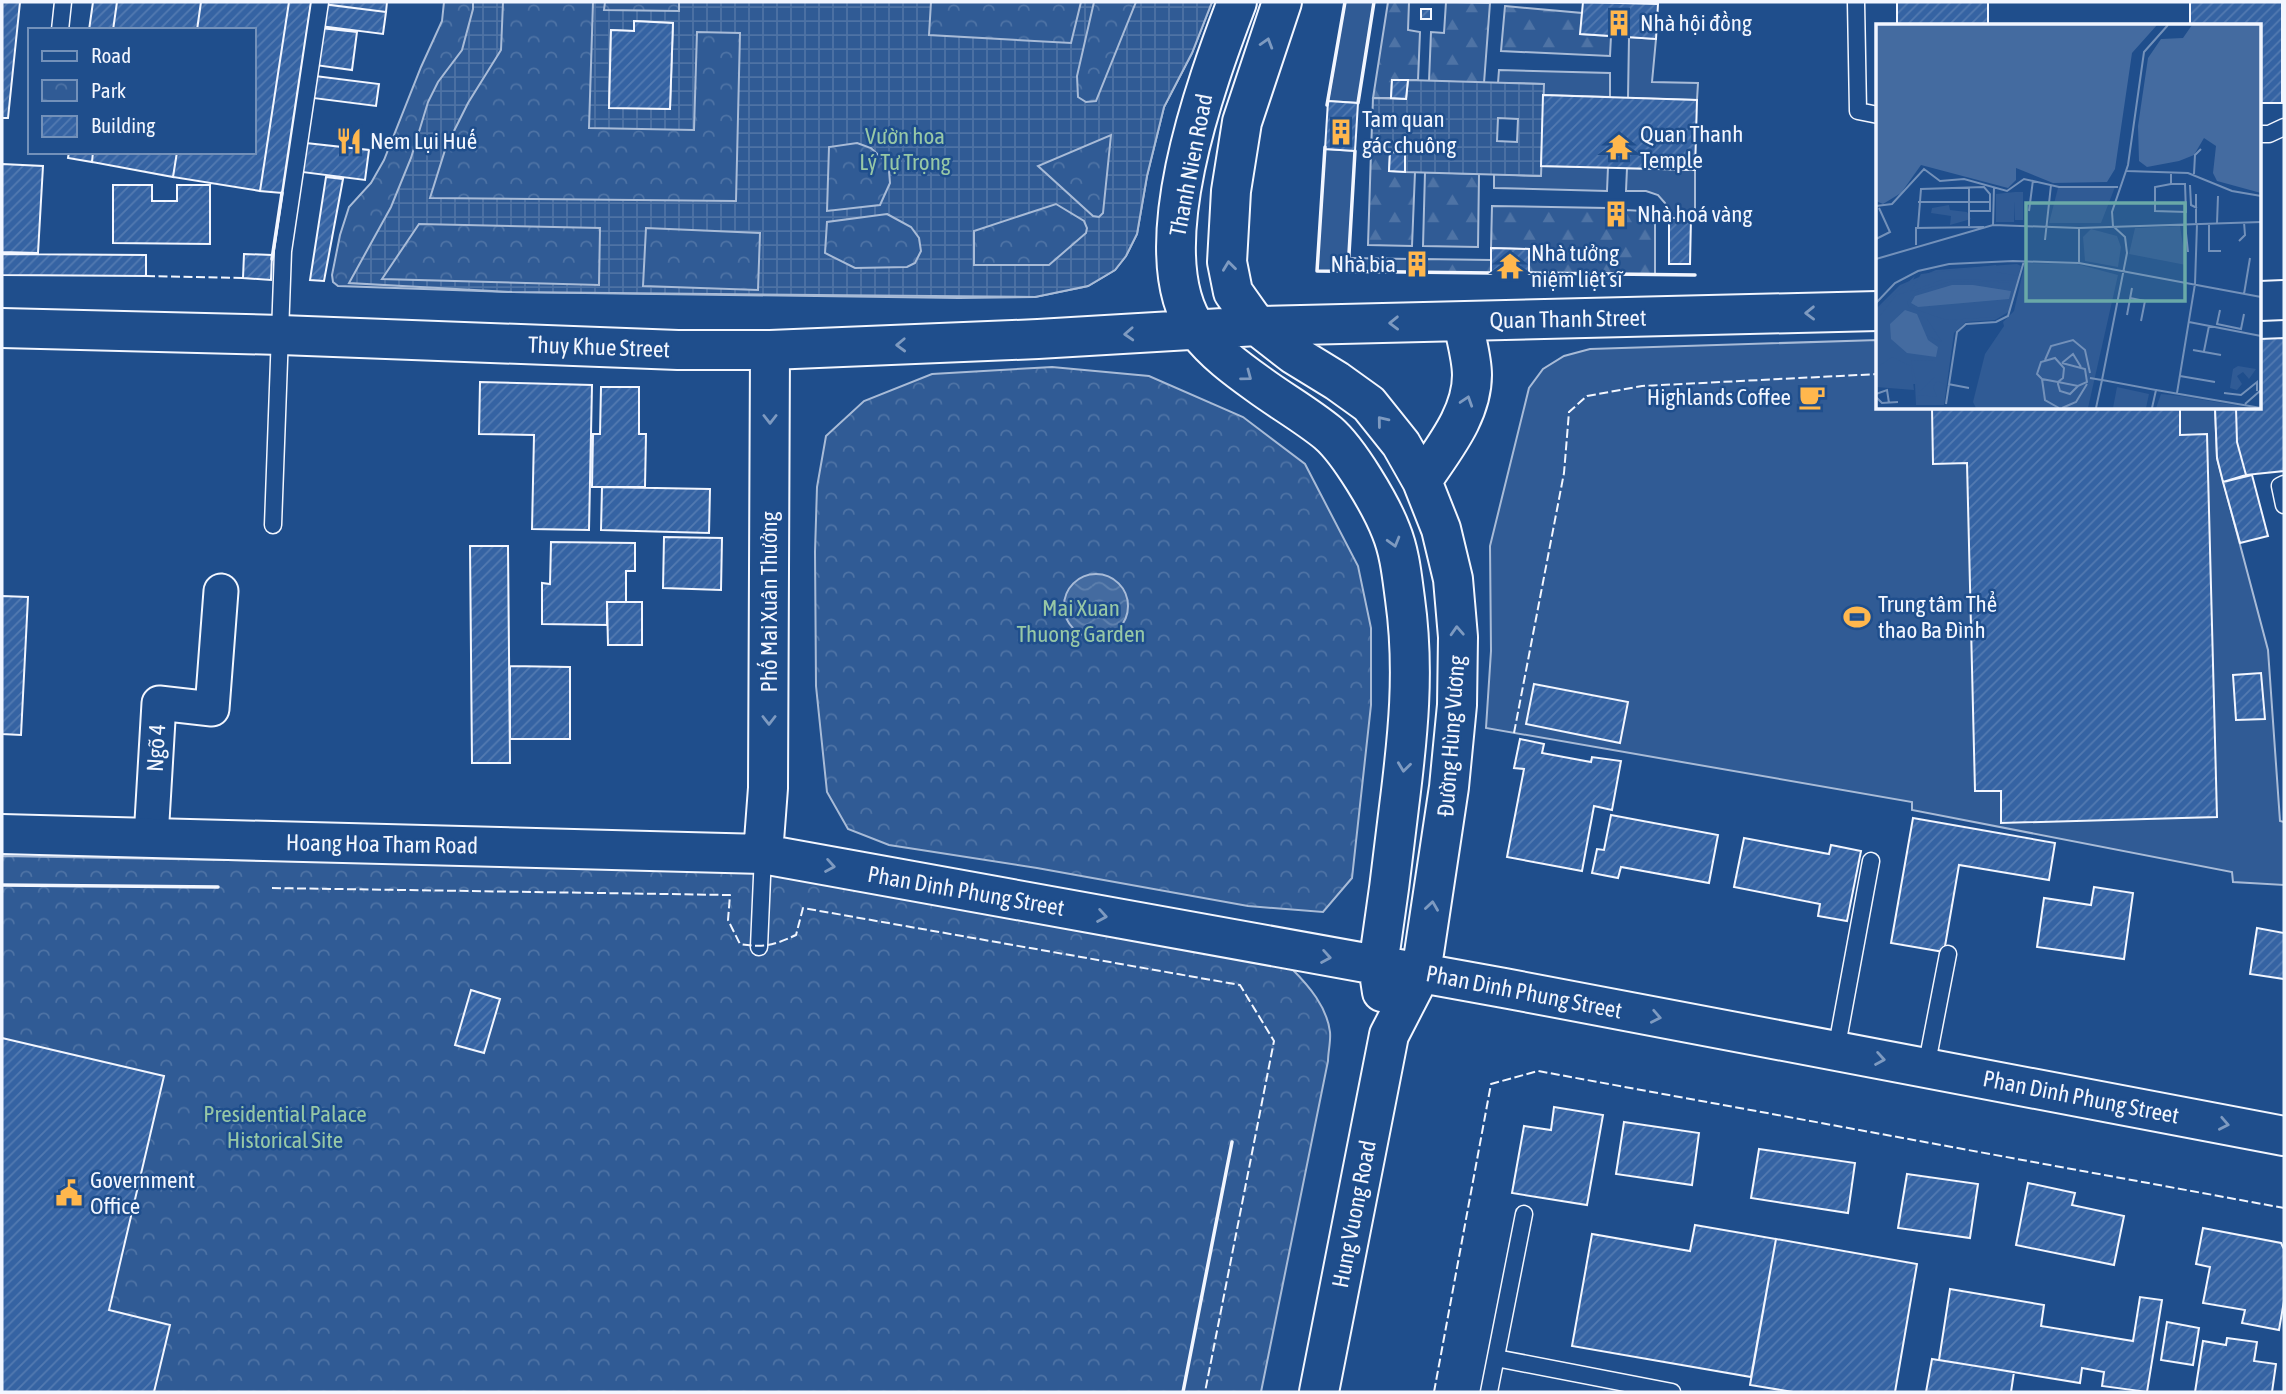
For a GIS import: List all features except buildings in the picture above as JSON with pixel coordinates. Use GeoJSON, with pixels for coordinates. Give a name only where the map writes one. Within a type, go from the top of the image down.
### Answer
{"type":"FeatureCollection","features":[{"type":"Feature","properties":{"kind":"main road","name":"Thanh Nien Road"},"geometry":{"type":"LineString","coordinates":[[1197,330],[1180,292],[1175,252],[1182,190],[1194,127],[1237,2]]}},
{"type":"Feature","properties":{"kind":"main road","name":"Thanh Nien Road"},"geometry":{"type":"LineString","coordinates":[[1257,326],[1233,292],[1227,262],[1231,191],[1242,122],[1282,2]]}},
{"type":"Feature","properties":{"kind":"main road"},"geometry":{"type":"LineString","coordinates":[[2262,301],[2284,300]]}},
{"type":"Feature","properties":{"kind":"main road","name":"Quan Thanh Street"},"geometry":{"type":"LineString","coordinates":[[1197,330],[1257,326],[1876,311]]}},
{"type":"Feature","properties":{"kind":"main road"},"geometry":{"type":"LineString","coordinates":[[1422,481],[1454,433],[1470,399],[1472,372],[1463,322]]}},
{"type":"Feature","properties":{"kind":"main road","name":"Đường Hùng Vương"},"geometry":{"type":"LineString","coordinates":[[1257,326],[1293,354],[1368,404],[1401,444],[1422,481],[1441,529],[1454,579],[1458,637],[1458,705],[1450,787],[1421,973]]}},
{"type":"Feature","properties":{"kind":"main road","name":"Thuy Khue Street"},"geometry":{"type":"LineString","coordinates":[[2,328],[281,335],[678,351],[770,351],[1197,330]]}},
{"type":"Feature","properties":{"kind":"main road","name":"Đường Hùng Vương"},"geometry":{"type":"LineString","coordinates":[[1197,330],[1222,357],[1330,435],[1366,483],[1391,531],[1401,569],[1410,637],[1410,721],[1378,966]]}},
{"type":"Feature","properties":{"kind":"main road","name":"Phố Mai Xuân Thưởng"},"geometry":{"type":"LineString","coordinates":[[763,854],[768,788],[770,351]]}},
{"type":"Feature","properties":{"kind":"main road","name":"Hoang Hoa Tham Road"},"geometry":{"type":"LineString","coordinates":[[2,834],[763,854]]}},
{"type":"Feature","properties":{"kind":"main road","name":"Phan Dinh Phung Street"},"geometry":{"type":"LineString","coordinates":[[763,854],[1421,973],[2284,1136]]}},
{"type":"Feature","properties":{"kind":"main road","name":"Hung Vuong Road"},"geometry":{"type":"LineString","coordinates":[[1378,966],[1389,1035]]}},
{"type":"Feature","properties":{"kind":"main road","name":"Hung Vuong Road"},"geometry":{"type":"LineString","coordinates":[[1319,1392],[1389,1035],[1421,973]]}},
{"type":"Feature","properties":{"kind":"street","name":"Ngõ 4"},"geometry":{"type":"LineString","coordinates":[[151,838],[159,703],[212,709],[221,592]]}},
{"type":"Feature","properties":{"kind":"lane"},"geometry":{"type":"LineString","coordinates":[[60,28],[63,2]]}},
{"type":"Feature","properties":{"kind":"lane"},"geometry":{"type":"LineString","coordinates":[[273,525],[283,251],[320,2]]}},
{"type":"Feature","properties":{"kind":"lane"},"geometry":{"type":"LineString","coordinates":[[1856,2],[1858,111],[1876,115]]}},
{"type":"Feature","properties":{"kind":"lane"},"geometry":{"type":"LineString","coordinates":[[2262,134],[2269,134],[2284,127]]}},
{"type":"Feature","properties":{"kind":"lane"},"geometry":{"type":"LineString","coordinates":[[2284,484],[2280,486],[2284,505]]}},
{"type":"Feature","properties":{"kind":"lane"},"geometry":{"type":"LineString","coordinates":[[759,947],[763,854]]}},
{"type":"Feature","properties":{"kind":"lane"},"geometry":{"type":"LineString","coordinates":[[1836,1051],[1871,860]]}},
{"type":"Feature","properties":{"kind":"lane"},"geometry":{"type":"LineString","coordinates":[[1926,1068],[1948,954]]}},
{"type":"Feature","properties":{"kind":"lane"},"geometry":{"type":"LineString","coordinates":[[1489,1392],[1524,1214]]}},
{"type":"Feature","properties":{"kind":"lane"},"geometry":{"type":"LineString","coordinates":[[1496,1358],[1672,1392]]}},
{"type":"Feature","properties":{"kind":"shaded area"},"geometry":{"type":"Polygon","coordinates":[[[473,2],[503,2],[501,50],[468,103],[446,147],[430,198],[736,201],[740,33],[697,32],[694,130],[589,128],[593,2],[605,2],[604,10],[679,11],[679,2],[931,2],[929,35],[1071,43],[1081,2],[1094,2],[1077,76],[1078,97],[1086,102],[1096,101],[1136,2],[1212,2],[1192,53],[1164,107],[1147,176],[1137,234],[1115,270],[1088,286],[1035,297],[512,292],[349,283],[391,207],[411,158],[428,102],[438,82],[462,50],[473,2]],[[635,21],[634,31],[611,30],[609,107],[670,109],[673,23],[635,21]],[[1111,135],[1038,166],[1093,216],[1099,217],[1103,213],[1111,135]],[[857,143],[829,147],[827,211],[880,205],[890,183],[889,171],[884,160],[871,148],[857,143]],[[1056,204],[974,231],[974,265],[1049,265],[1086,233],[1087,228],[1084,221],[1056,204]],[[887,214],[827,222],[825,253],[855,268],[907,267],[915,263],[921,251],[919,238],[911,227],[887,214]],[[419,224],[382,279],[599,285],[600,228],[419,224]],[[646,228],[643,286],[758,290],[760,233],[646,228]]]}},
{"type":"Feature","properties":{"kind":"shaded area"},"geometry":{"type":"Polygon","coordinates":[[[1345,2],[1374,2],[1358,103],[1328,101],[1345,2]]]}},
{"type":"Feature","properties":{"kind":"shaded area"},"geometry":{"type":"Polygon","coordinates":[[[1629,37],[1656,39],[1652,82],[1698,83],[1697,100],[1628,98],[1629,37]]]}},
{"type":"Feature","properties":{"kind":"shaded area"},"geometry":{"type":"Polygon","coordinates":[[[1499,70],[1610,73],[1610,97],[1543,95],[1543,84],[1498,83],[1499,70]]]}},
{"type":"Feature","properties":{"kind":"shaded area"},"geometry":{"type":"Polygon","coordinates":[[[1408,80],[1544,84],[1541,176],[1405,172],[1405,153],[1371,152],[1373,98],[1406,99],[1408,80]],[[1498,118],[1497,141],[1517,142],[1518,119],[1498,118]]]}},
{"type":"Feature","properties":{"kind":"shaded area"},"geometry":{"type":"Polygon","coordinates":[[[1325,149],[1355,151],[1348,271],[1317,271],[1325,149]]]}},
{"type":"Feature","properties":{"kind":"shaded area"},"geometry":{"type":"Polygon","coordinates":[[[1541,166],[1608,167],[1607,191],[1494,188],[1494,174],[1540,176],[1541,166]]]}},
{"type":"Feature","properties":{"kind":"shaded area"},"geometry":{"type":"Polygon","coordinates":[[[1627,168],[1695,170],[1695,218],[1669,218],[1665,203],[1658,195],[1646,191],[1626,191],[1627,168]]]}},
{"type":"Feature","properties":{"kind":"shaded area","name":"Trung tâm Thể thao Ba Đình"},"geometry":{"type":"Polygon","coordinates":[[[1876,340],[1876,410],[2215,410],[2217,458],[2268,650],[2280,821],[2284,822],[2284,885],[2233,882],[2232,872],[1912,810],[1912,802],[1486,728],[1491,651],[1490,546],[1529,388],[1543,369],[1564,356],[1590,349],[1876,340]]]}},
{"type":"Feature","properties":{"kind":"green space","name":"Vườn hoa Lý Tự Trọng"},"geometry":{"type":"Polygon","coordinates":[[[444,2],[1212,2],[1192,53],[1164,107],[1147,176],[1137,234],[1115,270],[1088,286],[1035,297],[959,298],[512,292],[338,286],[333,282],[332,275],[349,207],[371,183],[384,160],[442,21],[444,2]]]}},
{"type":"Feature","properties":{"kind":"green space"},"geometry":{"type":"Polygon","coordinates":[[[1388,2],[1409,2],[1408,30],[1420,32],[1418,80],[1392,80],[1391,98],[1373,98],[1388,2]]]}},
{"type":"Feature","properties":{"kind":"green space"},"geometry":{"type":"Polygon","coordinates":[[[1446,2],[1490,3],[1484,83],[1429,81],[1431,32],[1444,33],[1446,2]]]}},
{"type":"Feature","properties":{"kind":"green space"},"geometry":{"type":"Polygon","coordinates":[[[1505,6],[1582,13],[1581,34],[1611,36],[1610,56],[1501,51],[1505,6]]]}},
{"type":"Feature","properties":{"kind":"green space"},"geometry":{"type":"Polygon","coordinates":[[[1371,152],[1390,152],[1389,171],[1415,172],[1412,246],[1368,245],[1371,152]]]}},
{"type":"Feature","properties":{"kind":"green space"},"geometry":{"type":"Polygon","coordinates":[[[1425,172],[1479,174],[1478,247],[1423,246],[1425,172]]]}},
{"type":"Feature","properties":{"kind":"green space"},"geometry":{"type":"Polygon","coordinates":[[[1492,206],[1607,208],[1607,224],[1626,224],[1626,210],[1643,211],[1652,215],[1655,225],[1655,275],[1529,273],[1529,249],[1491,248],[1492,206]]]}},
{"type":"Feature","properties":{"kind":"green space"},"geometry":{"type":"Polygon","coordinates":[[[1349,258],[1412,259],[1413,269],[1422,269],[1422,259],[1491,260],[1491,273],[1348,271],[1349,258]]]}},
{"type":"Feature","properties":{"kind":"green space","name":"Mai Xuan Thuong Garden"},"geometry":{"type":"Polygon","coordinates":[[[1052,367],[1149,376],[1243,417],[1305,464],[1358,566],[1371,628],[1371,705],[1352,878],[1323,912],[1248,906],[1037,868],[889,845],[848,829],[827,792],[816,686],[815,552],[817,487],[826,436],[864,401],[932,374],[1052,367]]]}},
{"type":"Feature","properties":{"kind":"green space","name":"Presidential Palace Historical Site"},"geometry":{"type":"Polygon","coordinates":[[[2,856],[744,869],[1292,969],[1321,1006],[1328,1023],[1330,1039],[1328,1061],[1261,1392],[2,1392],[2,856]]]}},
{"type":"Feature","properties":{"kind":"water"},"geometry":{"type":"Polygon","coordinates":[[[1090,574],[1102,574],[1119,583],[1126,594],[1126,618],[1119,629],[1102,638],[1090,638],[1078,633],[1069,624],[1064,612],[1064,600],[1069,588],[1078,579],[1090,574]]]}},
{"type":"Feature","properties":{"kind":"fence"},"geometry":{"type":"LineString","coordinates":[[146,276],[243,278]]}},
{"type":"Feature","properties":{"kind":"fence"},"geometry":{"type":"LineString","coordinates":[[1514,733],[1564,473],[1569,412],[1587,396],[1642,386],[1876,374]]}},
{"type":"Feature","properties":{"kind":"fence"},"geometry":{"type":"LineString","coordinates":[[272,888],[730,895],[728,920],[740,944],[769,945],[796,935],[803,908],[1240,985],[1274,1041],[1205,1392]]}},
{"type":"Feature","properties":{"kind":"fence"},"geometry":{"type":"LineString","coordinates":[[1434,1392],[1491,1084],[1538,1071],[2284,1208]]}},
{"type":"Feature","properties":{"kind":"wall"},"geometry":{"type":"LineString","coordinates":[[1327,105],[1345,2]]}},
{"type":"Feature","properties":{"kind":"wall"},"geometry":{"type":"LineString","coordinates":[[1358,103],[1374,2]]}},
{"type":"Feature","properties":{"kind":"wall"},"geometry":{"type":"LineString","coordinates":[[1325,147],[1317,271],[1491,273]]}},
{"type":"Feature","properties":{"kind":"wall"},"geometry":{"type":"LineString","coordinates":[[1348,271],[1355,151]]}},
{"type":"Feature","properties":{"kind":"wall"},"geometry":{"type":"LineString","coordinates":[[272,259],[282,193]]}},
{"type":"Feature","properties":{"kind":"wall"},"geometry":{"type":"LineString","coordinates":[[1529,273],[1695,275]]}},
{"type":"Feature","properties":{"kind":"wall"},"geometry":{"type":"LineString","coordinates":[[2,885],[218,887]]}},
{"type":"Feature","properties":{"kind":"wall"},"geometry":{"type":"LineString","coordinates":[[1183,1392],[1232,1142]]}},
{"type":"Feature","properties":{"kind":"place","name":"Nhà hội đồng"},"geometry":{"type":"Point","coordinates":[1619,23]}},
{"type":"Feature","properties":{"kind":"place","name":"Tam quan gác chuông"},"geometry":{"type":"Point","coordinates":[1341,132]}},
{"type":"Feature","properties":{"kind":"place","name":"Nem Lụi Huế"},"geometry":{"type":"Point","coordinates":[349,141]}},
{"type":"Feature","properties":{"kind":"place","name":"Quan Thanh Temple"},"geometry":{"type":"Point","coordinates":[1619,147]}},
{"type":"Feature","properties":{"kind":"place","name":"Nhà hoá vàng"},"geometry":{"type":"Point","coordinates":[1616,214]}},
{"type":"Feature","properties":{"kind":"place","name":"Nhà bia"},"geometry":{"type":"Point","coordinates":[1417,264]}},
{"type":"Feature","properties":{"kind":"place","name":"Nhà tưởng niệm liệt sĩ"},"geometry":{"type":"Point","coordinates":[1510,266]}},
{"type":"Feature","properties":{"kind":"place","name":"Highlands Coffee"},"geometry":{"type":"Point","coordinates":[1812,397]}},
{"type":"Feature","properties":{"kind":"place","name":"Trung tâm Thể thao Ba Đình"},"geometry":{"type":"Point","coordinates":[1857,617]}},
{"type":"Feature","properties":{"kind":"place","name":"Government Office"},"geometry":{"type":"Point","coordinates":[69,1193]}}]}
